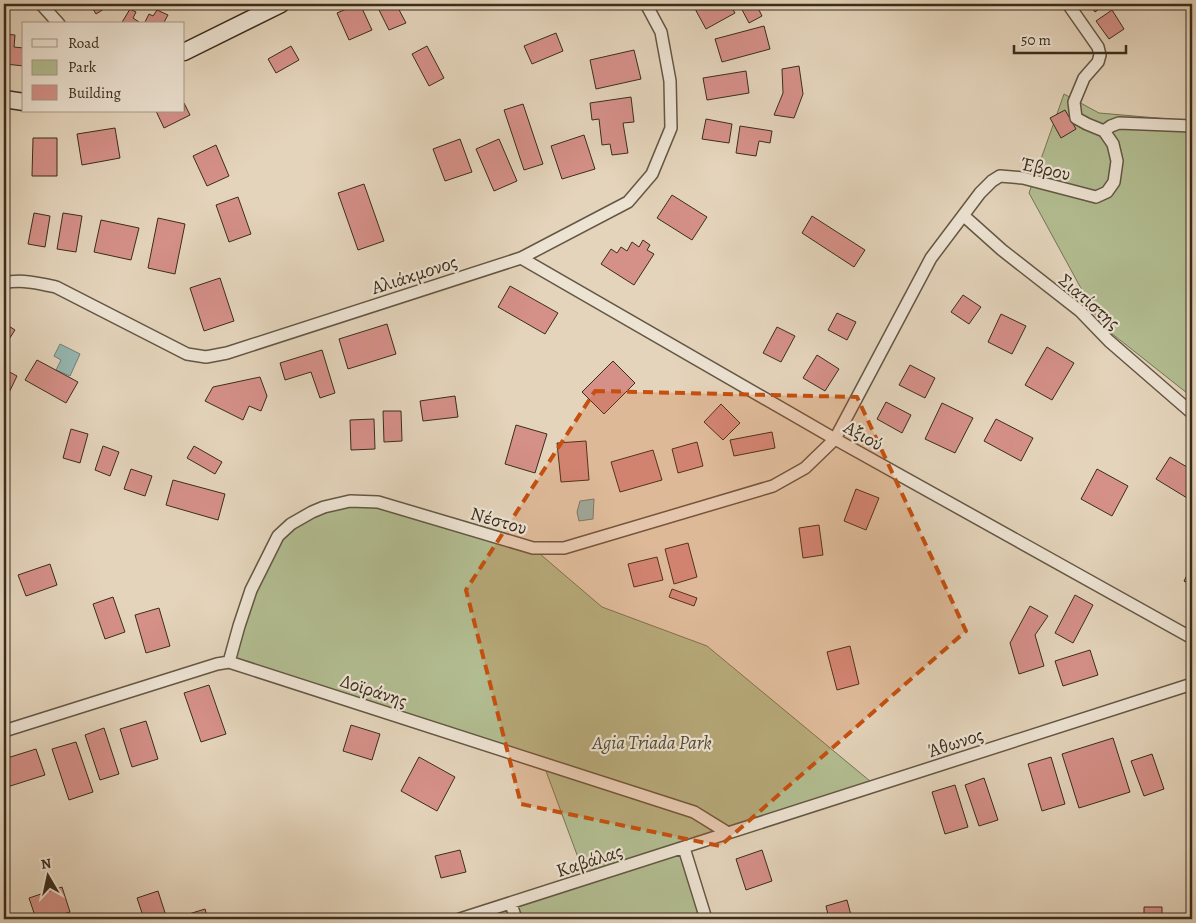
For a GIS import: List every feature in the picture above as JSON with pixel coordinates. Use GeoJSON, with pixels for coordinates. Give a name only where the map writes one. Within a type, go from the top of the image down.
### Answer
{"type":"FeatureCollection","features":[{"type":"Feature","properties":{"kind":"street"},"geometry":{"type":"LineString","coordinates":[[41,4],[57,22]]}},
{"type":"Feature","properties":{"kind":"street"},"geometry":{"type":"LineString","coordinates":[[185,52],[281,4]]}},
{"type":"Feature","properties":{"kind":"street","name":"Αλιάκμονος"},"geometry":{"type":"LineString","coordinates":[[4,283],[13,281],[34,282],[56,287],[187,354],[206,357],[227,352],[521,258],[628,202],[652,174],[671,128],[670,81],[661,32],[646,4]]}},
{"type":"Feature","properties":{"kind":"street"},"geometry":{"type":"LineString","coordinates":[[1068,4],[1098,47],[1100,55],[1098,62],[1084,78],[1074,102],[1076,118],[1104,131],[1119,123],[1192,126]]}},
{"type":"Feature","properties":{"kind":"street"},"geometry":{"type":"LineString","coordinates":[[4,99],[22,102]]}},
{"type":"Feature","properties":{"kind":"street","name":"Έβρου"},"geometry":{"type":"LineString","coordinates":[[835,439],[931,258],[980,194],[992,181],[1000,176],[1023,178],[1096,197],[1107,192],[1114,182],[1117,161],[1114,144],[1104,131]]}},
{"type":"Feature","properties":{"kind":"street","name":"Σιατίστης"},"geometry":{"type":"LineString","coordinates":[[964,216],[1025,269],[1080,311],[1123,353],[1192,413]]}},
{"type":"Feature","properties":{"kind":"street","name":"Αξιού"},"geometry":{"type":"LineString","coordinates":[[521,258],[835,439],[1192,638]]}},
{"type":"Feature","properties":{"kind":"street","name":"Νέστου"},"geometry":{"type":"LineString","coordinates":[[229,662],[245,607],[272,546],[283,530],[290,524],[312,512],[350,502],[378,502],[533,548],[564,548],[773,486],[805,468],[835,439]]}},
{"type":"Feature","properties":{"kind":"street"},"geometry":{"type":"LineString","coordinates":[[4,731],[217,664],[229,662]]}},
{"type":"Feature","properties":{"kind":"street","name":"Δοϊράνης"},"geometry":{"type":"LineString","coordinates":[[229,662],[694,812],[728,833]]}},
{"type":"Feature","properties":{"kind":"street","name":"Άθωνος"},"geometry":{"type":"LineString","coordinates":[[728,833],[1192,684]]}},
{"type":"Feature","properties":{"kind":"street","name":"Καβάλας"},"geometry":{"type":"LineString","coordinates":[[460,919],[728,833]]}},
{"type":"Feature","properties":{"kind":"street"},"geometry":{"type":"LineString","coordinates":[[684,848],[706,919]]}},
{"type":"Feature","properties":{"kind":"street"},"geometry":{"type":"LineString","coordinates":[[511,904],[516,919]]}},
{"type":"Feature","properties":{"kind":"highlighted area"},"geometry":{"type":"Polygon","coordinates":[[[595,391],[857,397],[966,631],[720,846],[521,804],[466,590],[595,391]]]}},
{"type":"Feature","properties":{"kind":"green space"},"geometry":{"type":"Polygon","coordinates":[[[1064,94],[1099,113],[1192,121],[1192,397],[1101,325],[1029,193],[1064,94]]]}},
{"type":"Feature","properties":{"kind":"green space","name":"Agia Triada Park"},"geometry":{"type":"Polygon","coordinates":[[[359,501],[533,548],[602,607],[707,646],[876,786],[684,848],[706,919],[516,919],[511,904],[586,879],[543,763],[229,662],[239,626],[291,524],[359,501]]]}},
{"type":"Feature","properties":{"kind":"water"},"geometry":{"type":"Polygon","coordinates":[[[60,344],[80,354],[70,376],[56,370],[61,360],[54,356],[60,344]]]}},
{"type":"Feature","properties":{"kind":"water"},"geometry":{"type":"Polygon","coordinates":[[[594,499],[593,519],[579,521],[577,512],[580,501],[594,499]]]}},
{"type":"Feature","properties":{"kind":"building"},"geometry":{"type":"Polygon","coordinates":[[[80,4],[90,4],[83,8],[80,4]]]}},
{"type":"Feature","properties":{"kind":"building"},"geometry":{"type":"Polygon","coordinates":[[[90,4],[112,4],[96,14],[90,4]]]}},
{"type":"Feature","properties":{"kind":"building"},"geometry":{"type":"Polygon","coordinates":[[[360,4],[372,30],[349,40],[337,13],[360,4]]]}},
{"type":"Feature","properties":{"kind":"building"},"geometry":{"type":"Polygon","coordinates":[[[376,4],[396,4],[406,23],[389,30],[376,4]]]}},
{"type":"Feature","properties":{"kind":"building"},"geometry":{"type":"Polygon","coordinates":[[[700,4],[730,4],[735,13],[706,29],[694,7],[700,4]]]}},
{"type":"Feature","properties":{"kind":"building"},"geometry":{"type":"Polygon","coordinates":[[[739,4],[756,4],[762,16],[749,23],[739,4]]]}},
{"type":"Feature","properties":{"kind":"building"},"geometry":{"type":"Polygon","coordinates":[[[1090,4],[1106,4],[1095,12],[1090,4]]]}},
{"type":"Feature","properties":{"kind":"building"},"geometry":{"type":"Polygon","coordinates":[[[130,9],[136,12],[133,18],[139,22],[122,22],[130,9]]]}},
{"type":"Feature","properties":{"kind":"building"},"geometry":{"type":"Polygon","coordinates":[[[157,10],[168,15],[164,22],[145,22],[149,14],[153,16],[157,10]]]}},
{"type":"Feature","properties":{"kind":"building"},"geometry":{"type":"Polygon","coordinates":[[[1112,10],[1124,29],[1109,39],[1096,21],[1112,10]]]}},
{"type":"Feature","properties":{"kind":"building"},"geometry":{"type":"Polygon","coordinates":[[[764,26],[770,49],[722,62],[715,39],[764,26]]]}},
{"type":"Feature","properties":{"kind":"building"},"geometry":{"type":"Polygon","coordinates":[[[556,33],[563,51],[532,64],[524,46],[556,33]]]}},
{"type":"Feature","properties":{"kind":"building"},"geometry":{"type":"Polygon","coordinates":[[[4,34],[15,35],[14,47],[22,48],[22,66],[5,64],[6,52],[4,51],[4,34]]]}},
{"type":"Feature","properties":{"kind":"building"},"geometry":{"type":"Polygon","coordinates":[[[291,46],[299,60],[276,73],[268,59],[291,46]]]}},
{"type":"Feature","properties":{"kind":"building"},"geometry":{"type":"Polygon","coordinates":[[[427,46],[444,78],[429,86],[412,54],[427,46]]]}},
{"type":"Feature","properties":{"kind":"building"},"geometry":{"type":"Polygon","coordinates":[[[634,50],[641,79],[596,89],[590,60],[634,50]]]}},
{"type":"Feature","properties":{"kind":"building"},"geometry":{"type":"Polygon","coordinates":[[[799,66],[803,94],[794,118],[774,115],[783,93],[782,69],[799,66]]]}},
{"type":"Feature","properties":{"kind":"building"},"geometry":{"type":"Polygon","coordinates":[[[746,71],[749,93],[707,100],[703,78],[746,71]]]}},
{"type":"Feature","properties":{"kind":"building"},"geometry":{"type":"Polygon","coordinates":[[[631,97],[634,122],[623,123],[628,153],[612,155],[610,144],[602,145],[599,119],[592,120],[590,103],[631,97]]]}},
{"type":"Feature","properties":{"kind":"building"},"geometry":{"type":"Polygon","coordinates":[[[523,104],[543,164],[524,170],[504,110],[523,104]]]}},
{"type":"Feature","properties":{"kind":"building"},"geometry":{"type":"Polygon","coordinates":[[[185,105],[190,115],[164,128],[156,112],[185,112],[185,105]]]}},
{"type":"Feature","properties":{"kind":"building"},"geometry":{"type":"Polygon","coordinates":[[[1065,110],[1076,129],[1061,138],[1050,118],[1065,110]]]}},
{"type":"Feature","properties":{"kind":"building"},"geometry":{"type":"Polygon","coordinates":[[[706,119],[732,124],[729,143],[702,139],[706,119]]]}},
{"type":"Feature","properties":{"kind":"building"},"geometry":{"type":"Polygon","coordinates":[[[740,126],[772,131],[770,143],[759,141],[756,156],[736,153],[740,126]]]}},
{"type":"Feature","properties":{"kind":"building"},"geometry":{"type":"Polygon","coordinates":[[[115,128],[120,158],[82,165],[77,134],[115,128]]]}},
{"type":"Feature","properties":{"kind":"building"},"geometry":{"type":"Polygon","coordinates":[[[584,135],[595,169],[562,179],[551,146],[584,135]]]}},
{"type":"Feature","properties":{"kind":"building"},"geometry":{"type":"Polygon","coordinates":[[[33,138],[57,138],[57,176],[32,176],[33,138]]]}},
{"type":"Feature","properties":{"kind":"building"},"geometry":{"type":"Polygon","coordinates":[[[460,139],[472,172],[445,181],[433,149],[460,139]]]}},
{"type":"Feature","properties":{"kind":"building"},"geometry":{"type":"Polygon","coordinates":[[[499,139],[517,181],[494,191],[476,149],[499,139]]]}},
{"type":"Feature","properties":{"kind":"building"},"geometry":{"type":"Polygon","coordinates":[[[216,145],[229,176],[207,186],[193,156],[216,145]]]}},
{"type":"Feature","properties":{"kind":"building"},"geometry":{"type":"Polygon","coordinates":[[[364,184],[384,241],[358,250],[338,193],[364,184]]]}},
{"type":"Feature","properties":{"kind":"building"},"geometry":{"type":"Polygon","coordinates":[[[672,195],[707,217],[692,240],[657,218],[672,195]]]}},
{"type":"Feature","properties":{"kind":"building"},"geometry":{"type":"Polygon","coordinates":[[[238,197],[251,234],[229,242],[216,205],[238,197]]]}},
{"type":"Feature","properties":{"kind":"building"},"geometry":{"type":"Polygon","coordinates":[[[34,213],[50,216],[45,247],[28,244],[34,213]]]}},
{"type":"Feature","properties":{"kind":"building"},"geometry":{"type":"Polygon","coordinates":[[[63,213],[82,216],[76,252],[57,249],[63,213]]]}},
{"type":"Feature","properties":{"kind":"building"},"geometry":{"type":"Polygon","coordinates":[[[812,216],[865,250],[854,267],[802,233],[812,216]]]}},
{"type":"Feature","properties":{"kind":"building"},"geometry":{"type":"Polygon","coordinates":[[[158,218],[185,224],[175,274],[148,268],[158,218]]]}},
{"type":"Feature","properties":{"kind":"building"},"geometry":{"type":"Polygon","coordinates":[[[101,220],[139,228],[131,260],[94,252],[101,220]]]}},
{"type":"Feature","properties":{"kind":"building"},"geometry":{"type":"Polygon","coordinates":[[[643,240],[650,245],[647,250],[654,254],[634,285],[601,264],[611,249],[617,253],[621,247],[627,251],[632,242],[639,247],[643,240]]]}},
{"type":"Feature","properties":{"kind":"building"},"geometry":{"type":"Polygon","coordinates":[[[220,278],[234,321],[204,331],[190,288],[220,278]]]}},
{"type":"Feature","properties":{"kind":"building"},"geometry":{"type":"Polygon","coordinates":[[[510,286],[558,313],[545,334],[498,307],[510,286]]]}},
{"type":"Feature","properties":{"kind":"building"},"geometry":{"type":"Polygon","coordinates":[[[963,295],[981,307],[969,324],[951,312],[963,295]]]}},
{"type":"Feature","properties":{"kind":"building"},"geometry":{"type":"Polygon","coordinates":[[[837,313],[856,322],[847,340],[828,330],[837,313]]]}},
{"type":"Feature","properties":{"kind":"building"},"geometry":{"type":"Polygon","coordinates":[[[1001,314],[1026,326],[1012,354],[988,342],[1001,314]]]}},
{"type":"Feature","properties":{"kind":"building"},"geometry":{"type":"Polygon","coordinates":[[[4,323],[15,330],[4,347],[4,323]]]}},
{"type":"Feature","properties":{"kind":"building"},"geometry":{"type":"Polygon","coordinates":[[[387,324],[396,354],[348,369],[339,339],[387,324]]]}},
{"type":"Feature","properties":{"kind":"building"},"geometry":{"type":"Polygon","coordinates":[[[777,327],[795,336],[781,362],[763,353],[777,327]]]}},
{"type":"Feature","properties":{"kind":"building"},"geometry":{"type":"Polygon","coordinates":[[[1047,347],[1074,363],[1052,400],[1025,385],[1047,347]]]}},
{"type":"Feature","properties":{"kind":"building"},"geometry":{"type":"Polygon","coordinates":[[[322,350],[335,393],[320,398],[311,372],[285,380],[280,363],[322,350]]]}},
{"type":"Feature","properties":{"kind":"building"},"geometry":{"type":"Polygon","coordinates":[[[817,355],[839,369],[825,391],[803,378],[817,355]]]}},
{"type":"Feature","properties":{"kind":"building"},"geometry":{"type":"Polygon","coordinates":[[[37,360],[78,382],[66,403],[25,380],[37,360]]]}},
{"type":"Feature","properties":{"kind":"building"},"geometry":{"type":"Polygon","coordinates":[[[613,361],[635,383],[604,414],[582,392],[613,361]]]}},
{"type":"Feature","properties":{"kind":"building"},"geometry":{"type":"Polygon","coordinates":[[[910,365],[935,378],[925,398],[899,385],[910,365]]]}},
{"type":"Feature","properties":{"kind":"building"},"geometry":{"type":"Polygon","coordinates":[[[4,369],[17,376],[5,401],[4,400],[4,369]]]}},
{"type":"Feature","properties":{"kind":"building"},"geometry":{"type":"Polygon","coordinates":[[[260,377],[267,396],[261,411],[249,406],[243,420],[205,401],[213,387],[260,377]]]}},
{"type":"Feature","properties":{"kind":"building"},"geometry":{"type":"Polygon","coordinates":[[[455,396],[458,417],[423,421],[420,401],[455,396]]]}},
{"type":"Feature","properties":{"kind":"building"},"geometry":{"type":"Polygon","coordinates":[[[886,402],[911,415],[902,433],[877,419],[886,402]]]}},
{"type":"Feature","properties":{"kind":"building"},"geometry":{"type":"Polygon","coordinates":[[[942,403],[973,418],[955,453],[925,439],[942,403]]]}},
{"type":"Feature","properties":{"kind":"building"},"geometry":{"type":"Polygon","coordinates":[[[721,404],[740,423],[723,440],[704,422],[721,404]]]}},
{"type":"Feature","properties":{"kind":"building"},"geometry":{"type":"Polygon","coordinates":[[[383,411],[401,411],[402,441],[384,442],[383,411]]]}},
{"type":"Feature","properties":{"kind":"building"},"geometry":{"type":"Polygon","coordinates":[[[374,419],[375,449],[351,450],[350,420],[374,419]]]}},
{"type":"Feature","properties":{"kind":"building"},"geometry":{"type":"Polygon","coordinates":[[[996,419],[1033,438],[1021,461],[984,441],[996,419]]]}},
{"type":"Feature","properties":{"kind":"building"},"geometry":{"type":"Polygon","coordinates":[[[516,425],[547,434],[535,473],[505,464],[516,425]]]}},
{"type":"Feature","properties":{"kind":"building"},"geometry":{"type":"Polygon","coordinates":[[[71,429],[88,434],[80,463],[63,458],[71,429]]]}},
{"type":"Feature","properties":{"kind":"building"},"geometry":{"type":"Polygon","coordinates":[[[772,432],[775,448],[734,456],[730,440],[772,432]]]}},
{"type":"Feature","properties":{"kind":"building"},"geometry":{"type":"Polygon","coordinates":[[[586,441],[589,480],[561,482],[557,443],[586,441]]]}},
{"type":"Feature","properties":{"kind":"building"},"geometry":{"type":"Polygon","coordinates":[[[697,442],[703,466],[678,473],[672,449],[697,442]]]}},
{"type":"Feature","properties":{"kind":"building"},"geometry":{"type":"Polygon","coordinates":[[[103,446],[119,452],[110,476],[95,470],[103,446]]]}},
{"type":"Feature","properties":{"kind":"building"},"geometry":{"type":"Polygon","coordinates":[[[194,446],[222,462],[215,474],[187,458],[194,446]]]}},
{"type":"Feature","properties":{"kind":"building"},"geometry":{"type":"Polygon","coordinates":[[[653,450],[662,480],[620,492],[611,462],[653,450]]]}},
{"type":"Feature","properties":{"kind":"building"},"geometry":{"type":"Polygon","coordinates":[[[1170,457],[1192,470],[1192,501],[1156,479],[1170,457]]]}},
{"type":"Feature","properties":{"kind":"building"},"geometry":{"type":"Polygon","coordinates":[[[131,469],[152,476],[145,496],[124,489],[131,469]]]}},
{"type":"Feature","properties":{"kind":"building"},"geometry":{"type":"Polygon","coordinates":[[[1097,469],[1128,486],[1112,516],[1081,499],[1097,469]]]}},
{"type":"Feature","properties":{"kind":"building"},"geometry":{"type":"Polygon","coordinates":[[[173,480],[225,494],[218,520],[166,505],[173,480]]]}},
{"type":"Feature","properties":{"kind":"building"},"geometry":{"type":"Polygon","coordinates":[[[856,489],[879,498],[866,530],[844,521],[856,489]]]}},
{"type":"Feature","properties":{"kind":"building"},"geometry":{"type":"Polygon","coordinates":[[[819,525],[823,555],[803,558],[799,528],[819,525]]]}},
{"type":"Feature","properties":{"kind":"building"},"geometry":{"type":"Polygon","coordinates":[[[688,543],[697,577],[674,584],[665,549],[688,543]]]}},
{"type":"Feature","properties":{"kind":"building"},"geometry":{"type":"Polygon","coordinates":[[[657,557],[663,580],[634,587],[628,564],[657,557]]]}},
{"type":"Feature","properties":{"kind":"building"},"geometry":{"type":"Polygon","coordinates":[[[50,564],[57,585],[26,596],[18,575],[50,564]]]}},
{"type":"Feature","properties":{"kind":"building"},"geometry":{"type":"Polygon","coordinates":[[[1192,566],[1192,586],[1184,581],[1192,566]]]}},
{"type":"Feature","properties":{"kind":"building"},"geometry":{"type":"Polygon","coordinates":[[[672,589],[697,598],[694,606],[669,597],[672,589]]]}},
{"type":"Feature","properties":{"kind":"building"},"geometry":{"type":"Polygon","coordinates":[[[1075,595],[1093,605],[1073,643],[1055,633],[1075,595]]]}},
{"type":"Feature","properties":{"kind":"building"},"geometry":{"type":"Polygon","coordinates":[[[113,597],[125,632],[105,639],[93,604],[113,597]]]}},
{"type":"Feature","properties":{"kind":"building"},"geometry":{"type":"Polygon","coordinates":[[[1030,606],[1048,616],[1035,635],[1044,666],[1019,674],[1010,643],[1030,606]]]}},
{"type":"Feature","properties":{"kind":"building"},"geometry":{"type":"Polygon","coordinates":[[[159,608],[170,646],[146,653],[135,615],[159,608]]]}},
{"type":"Feature","properties":{"kind":"building"},"geometry":{"type":"Polygon","coordinates":[[[850,646],[859,684],[837,690],[827,652],[850,646]]]}},
{"type":"Feature","properties":{"kind":"building"},"geometry":{"type":"Polygon","coordinates":[[[1090,650],[1098,675],[1063,686],[1055,661],[1090,650]]]}},
{"type":"Feature","properties":{"kind":"building"},"geometry":{"type":"Polygon","coordinates":[[[209,685],[226,734],[201,742],[184,693],[209,685]]]}},
{"type":"Feature","properties":{"kind":"building"},"geometry":{"type":"Polygon","coordinates":[[[146,721],[158,759],[132,767],[120,729],[146,721]]]}},
{"type":"Feature","properties":{"kind":"building"},"geometry":{"type":"Polygon","coordinates":[[[351,725],[380,734],[372,760],[343,751],[351,725]]]}},
{"type":"Feature","properties":{"kind":"building"},"geometry":{"type":"Polygon","coordinates":[[[104,728],[119,774],[100,780],[85,735],[104,728]]]}},
{"type":"Feature","properties":{"kind":"building"},"geometry":{"type":"Polygon","coordinates":[[[1113,738],[1130,792],[1079,808],[1062,754],[1113,738]]]}},
{"type":"Feature","properties":{"kind":"building"},"geometry":{"type":"Polygon","coordinates":[[[76,742],[93,792],[69,800],[52,749],[76,742]]]}},
{"type":"Feature","properties":{"kind":"building"},"geometry":{"type":"Polygon","coordinates":[[[36,749],[45,775],[4,788],[4,759],[36,749]]]}},
{"type":"Feature","properties":{"kind":"building"},"geometry":{"type":"Polygon","coordinates":[[[1152,754],[1164,789],[1144,796],[1131,761],[1152,754]]]}},
{"type":"Feature","properties":{"kind":"building"},"geometry":{"type":"Polygon","coordinates":[[[419,757],[455,777],[437,811],[401,791],[419,757]]]}},
{"type":"Feature","properties":{"kind":"building"},"geometry":{"type":"Polygon","coordinates":[[[1051,757],[1065,804],[1042,811],[1028,764],[1051,757]]]}},
{"type":"Feature","properties":{"kind":"building"},"geometry":{"type":"Polygon","coordinates":[[[984,778],[998,820],[979,826],[965,785],[984,778]]]}},
{"type":"Feature","properties":{"kind":"building"},"geometry":{"type":"Polygon","coordinates":[[[955,785],[968,827],[945,834],[932,792],[955,785]]]}},
{"type":"Feature","properties":{"kind":"building"},"geometry":{"type":"Polygon","coordinates":[[[460,850],[466,872],[441,878],[435,856],[460,850]]]}},
{"type":"Feature","properties":{"kind":"building"},"geometry":{"type":"Polygon","coordinates":[[[762,850],[772,881],[746,890],[736,859],[762,850]]]}},
{"type":"Feature","properties":{"kind":"building"},"geometry":{"type":"Polygon","coordinates":[[[62,887],[70,912],[48,919],[36,919],[29,898],[62,887]]]}},
{"type":"Feature","properties":{"kind":"building"},"geometry":{"type":"Polygon","coordinates":[[[158,891],[167,919],[144,919],[137,898],[158,891]]]}},
{"type":"Feature","properties":{"kind":"building"},"geometry":{"type":"Polygon","coordinates":[[[847,900],[852,919],[829,919],[826,906],[847,900]]]}},
{"type":"Feature","properties":{"kind":"building"},"geometry":{"type":"Polygon","coordinates":[[[1144,907],[1162,907],[1162,919],[1144,919],[1144,907]]]}},
{"type":"Feature","properties":{"kind":"building"},"geometry":{"type":"Polygon","coordinates":[[[205,909],[208,919],[179,919],[179,917],[205,909]]]}}]}
